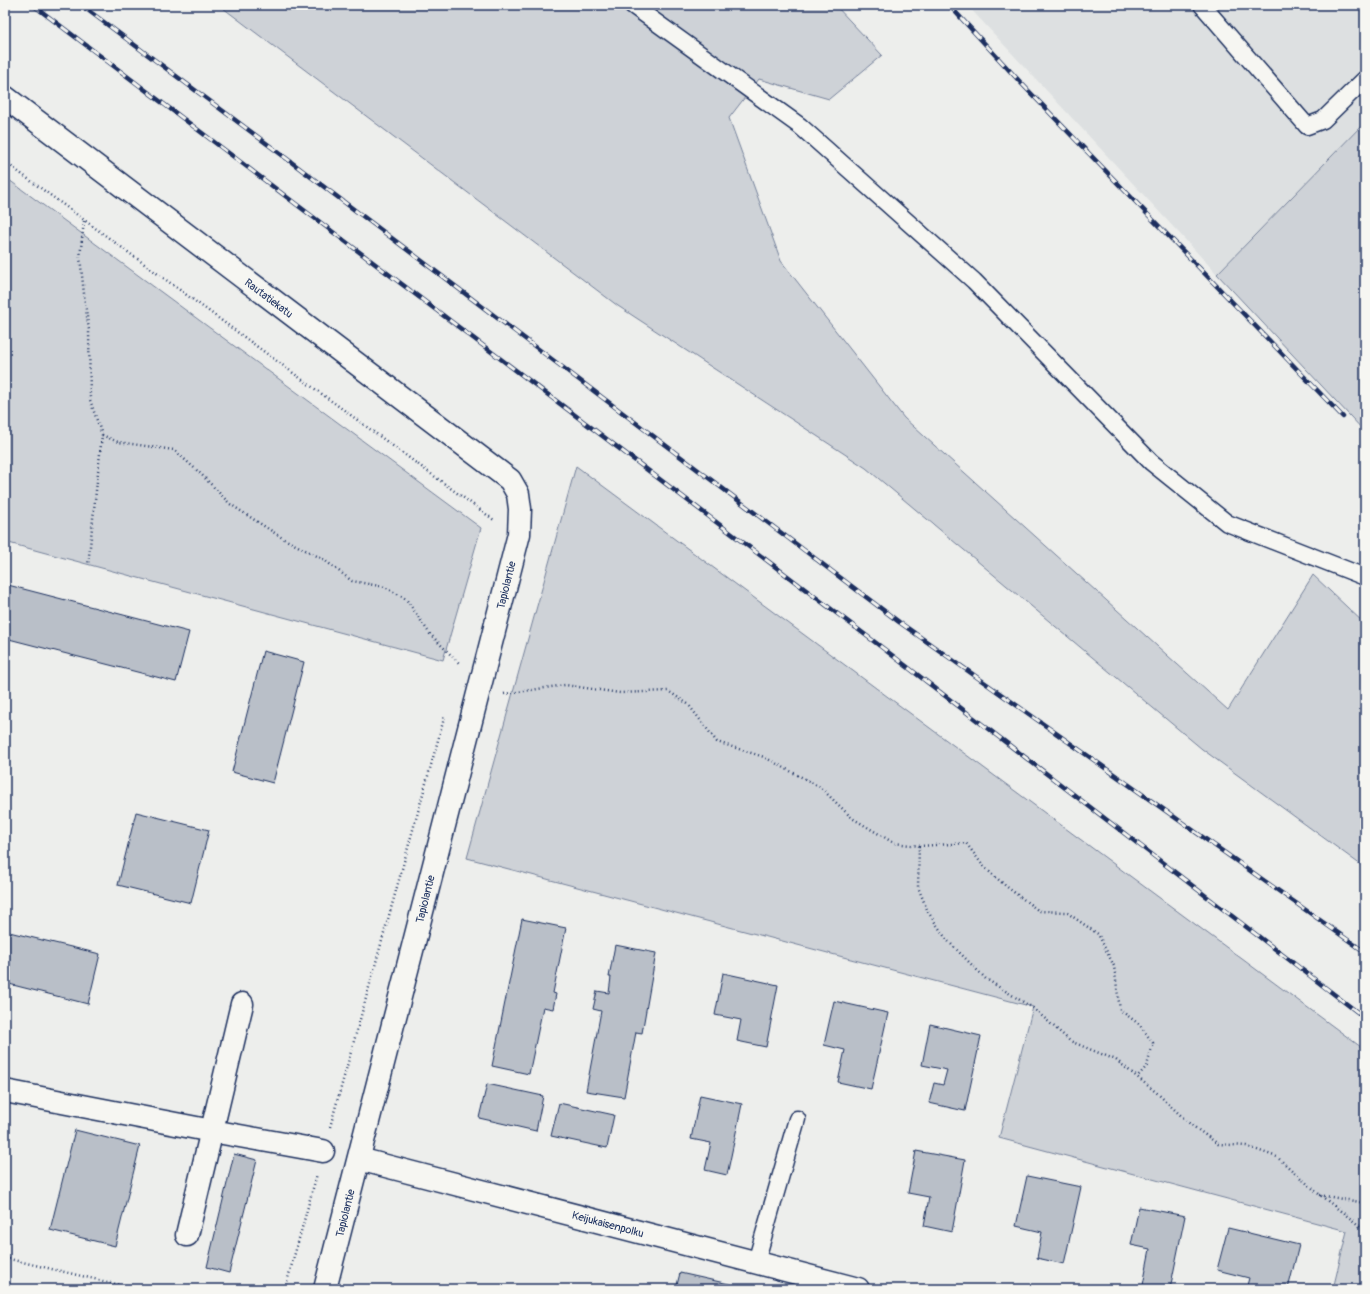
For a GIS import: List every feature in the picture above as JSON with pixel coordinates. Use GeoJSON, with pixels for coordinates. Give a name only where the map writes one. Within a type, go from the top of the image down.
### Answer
{"type":"FeatureCollection","features":[{"type":"Feature","properties":{"kind":"street","name":"Rautatiekatu"},"geometry":{"type":"LineString","coordinates":[[5,97],[510,480],[518,494],[520,508]]}},
{"type":"Feature","properties":{"kind":"street","name":"Tapiolantie"},"geometry":{"type":"LineString","coordinates":[[325,1289],[519,534],[520,508]]}},
{"type":"Feature","properties":{"kind":"street"},"geometry":{"type":"LineString","coordinates":[[187,1235],[242,1004]]}},
{"type":"Feature","properties":{"kind":"street"},"geometry":{"type":"LineString","coordinates":[[5,1091],[323,1151]]}},
{"type":"Feature","properties":{"kind":"street","name":"Keijukaisenpolku"},"geometry":{"type":"LineString","coordinates":[[358,1159],[858,1289]]}},
{"type":"Feature","properties":{"kind":"lane"},"geometry":{"type":"LineString","coordinates":[[632,5],[800,126],[974,281],[1150,462],[1227,523],[1365,577]]}},
{"type":"Feature","properties":{"kind":"lane"},"geometry":{"type":"LineString","coordinates":[[1202,5],[1307,126],[1323,120],[1365,79]]}},
{"type":"Feature","properties":{"kind":"lane"},"geometry":{"type":"LineString","coordinates":[[756,1262],[797,1119]]}},
{"type":"Feature","properties":{"kind":"path"},"geometry":{"type":"LineString","coordinates":[[5,162],[498,523]]}},
{"type":"Feature","properties":{"kind":"path"},"geometry":{"type":"LineString","coordinates":[[84,220],[80,257],[89,330],[90,400],[102,435],[88,565]]}},
{"type":"Feature","properties":{"kind":"path"},"geometry":{"type":"LineString","coordinates":[[102,435],[118,442],[174,450],[201,474],[230,504],[284,539],[323,559],[352,581],[385,587],[406,599],[430,634],[459,663]]}},
{"type":"Feature","properties":{"kind":"path"},"geometry":{"type":"LineString","coordinates":[[457,671],[461,656]]}},
{"type":"Feature","properties":{"kind":"path"},"geometry":{"type":"LineString","coordinates":[[478,696],[512,694],[565,685],[620,693],[668,691],[688,704],[717,742],[764,757],[820,787],[852,818],[894,843],[919,846],[966,843],[990,872],[1007,888],[1040,911],[1066,912],[1098,934],[1114,966],[1120,1010],[1139,1024],[1153,1043],[1147,1066],[1137,1077]]}},
{"type":"Feature","properties":{"kind":"path"},"geometry":{"type":"LineString","coordinates":[[285,1289],[446,709]]}},
{"type":"Feature","properties":{"kind":"path"},"geometry":{"type":"LineString","coordinates":[[919,846],[918,887],[928,912],[947,940],[986,979],[1033,1008],[1070,1041],[1116,1060],[1157,1093],[1190,1124],[1218,1144],[1246,1146],[1277,1157],[1320,1195],[1365,1230]]}},
{"type":"Feature","properties":{"kind":"path"},"geometry":{"type":"LineString","coordinates":[[1320,1195],[1365,1203]]}},
{"type":"Feature","properties":{"kind":"path"},"geometry":{"type":"LineString","coordinates":[[5,1258],[137,1289]]}},
{"type":"Feature","properties":{"kind":"shaded area"},"geometry":{"type":"Polygon","coordinates":[[[219,5],[835,5],[882,55],[829,99],[759,79],[729,118],[781,261],[904,418],[1228,710],[1313,575],[1365,624],[1365,868],[1202,749],[866,468],[618,306],[219,5]]]}},
{"type":"Feature","properties":{"kind":"shaded area"},"geometry":{"type":"Polygon","coordinates":[[[967,5],[1365,5],[1365,122],[1217,274],[967,5]]]}},
{"type":"Feature","properties":{"kind":"shaded area"},"geometry":{"type":"Polygon","coordinates":[[[1365,122],[1365,432],[1217,274],[1365,122]]]}},
{"type":"Feature","properties":{"kind":"shaded area"},"geometry":{"type":"Polygon","coordinates":[[[5,177],[481,528],[443,660],[5,542],[5,177]]]}},
{"type":"Feature","properties":{"kind":"shaded area"},"geometry":{"type":"Polygon","coordinates":[[[576,466],[1365,1050],[1365,1289],[1333,1289],[1347,1231],[999,1138],[1033,1007],[467,858],[576,466]]]}},
{"type":"Feature","properties":{"kind":"building"},"geometry":{"type":"Polygon","coordinates":[[[8,585],[189,632],[176,682],[5,638],[5,598],[8,585]]]}},
{"type":"Feature","properties":{"kind":"building"},"geometry":{"type":"Polygon","coordinates":[[[263,651],[304,662],[273,783],[232,772],[263,651]]]}},
{"type":"Feature","properties":{"kind":"building"},"geometry":{"type":"Polygon","coordinates":[[[136,812],[209,830],[191,903],[118,885],[136,812]]]}},
{"type":"Feature","properties":{"kind":"building"},"geometry":{"type":"Polygon","coordinates":[[[522,919],[566,928],[553,993],[556,994],[553,1009],[543,1007],[529,1074],[492,1066],[522,919]]]}},
{"type":"Feature","properties":{"kind":"building"},"geometry":{"type":"Polygon","coordinates":[[[5,931],[100,954],[88,1004],[5,983],[5,931]]]}},
{"type":"Feature","properties":{"kind":"building"},"geometry":{"type":"Polygon","coordinates":[[[615,945],[656,953],[642,1033],[636,1032],[624,1097],[586,1091],[601,1011],[593,1009],[597,991],[609,993],[611,977],[609,977],[615,945]]]}},
{"type":"Feature","properties":{"kind":"building"},"geometry":{"type":"Polygon","coordinates":[[[723,973],[778,985],[766,1047],[737,1041],[741,1020],[715,1015],[723,973]]]}},
{"type":"Feature","properties":{"kind":"building"},"geometry":{"type":"Polygon","coordinates":[[[834,1001],[888,1013],[871,1089],[838,1082],[845,1050],[824,1045],[834,1001]]]}},
{"type":"Feature","properties":{"kind":"building"},"geometry":{"type":"Polygon","coordinates":[[[930,1024],[981,1036],[965,1111],[929,1103],[934,1083],[943,1085],[947,1070],[922,1065],[930,1024]]]}},
{"type":"Feature","properties":{"kind":"building"},"geometry":{"type":"Polygon","coordinates":[[[487,1084],[543,1096],[536,1131],[479,1118],[487,1084]]]}},
{"type":"Feature","properties":{"kind":"building"},"geometry":{"type":"Polygon","coordinates":[[[700,1095],[742,1104],[727,1175],[705,1170],[711,1143],[691,1139],[700,1095]]]}},
{"type":"Feature","properties":{"kind":"building"},"geometry":{"type":"Polygon","coordinates":[[[559,1103],[614,1115],[607,1148],[551,1136],[559,1103]]]}},
{"type":"Feature","properties":{"kind":"building"},"geometry":{"type":"Polygon","coordinates":[[[75,1130],[140,1146],[115,1246],[50,1230],[75,1130]]]}},
{"type":"Feature","properties":{"kind":"building"},"geometry":{"type":"Polygon","coordinates":[[[916,1151],[965,1160],[952,1232],[924,1226],[929,1197],[908,1193],[916,1151]]]}},
{"type":"Feature","properties":{"kind":"building"},"geometry":{"type":"Polygon","coordinates":[[[234,1154],[257,1160],[229,1273],[207,1267],[234,1154]]]}},
{"type":"Feature","properties":{"kind":"building"},"geometry":{"type":"Polygon","coordinates":[[[1027,1176],[1081,1187],[1064,1264],[1037,1258],[1042,1232],[1016,1226],[1027,1176]]]}},
{"type":"Feature","properties":{"kind":"building"},"geometry":{"type":"Polygon","coordinates":[[[1139,1207],[1185,1216],[1170,1289],[1143,1285],[1150,1249],[1131,1245],[1139,1207]]]}},
{"type":"Feature","properties":{"kind":"building"},"geometry":{"type":"Polygon","coordinates":[[[1228,1228],[1299,1245],[1288,1289],[1246,1289],[1249,1278],[1217,1270],[1228,1228]]]}},
{"type":"Feature","properties":{"kind":"building"},"geometry":{"type":"Polygon","coordinates":[[[680,1273],[747,1288],[676,1289],[680,1273]]]}},
{"type":"Feature","properties":{"kind":"railway"},"geometry":{"type":"LineString","coordinates":[[33,5],[884,649],[1365,1018]]}},
{"type":"Feature","properties":{"kind":"railway"},"geometry":{"type":"LineString","coordinates":[[81,5],[278,152],[899,622],[1365,952]]}},
{"type":"Feature","properties":{"kind":"railway"},"geometry":{"type":"LineString","coordinates":[[949,5],[1022,84],[1343,417]]}}]}
